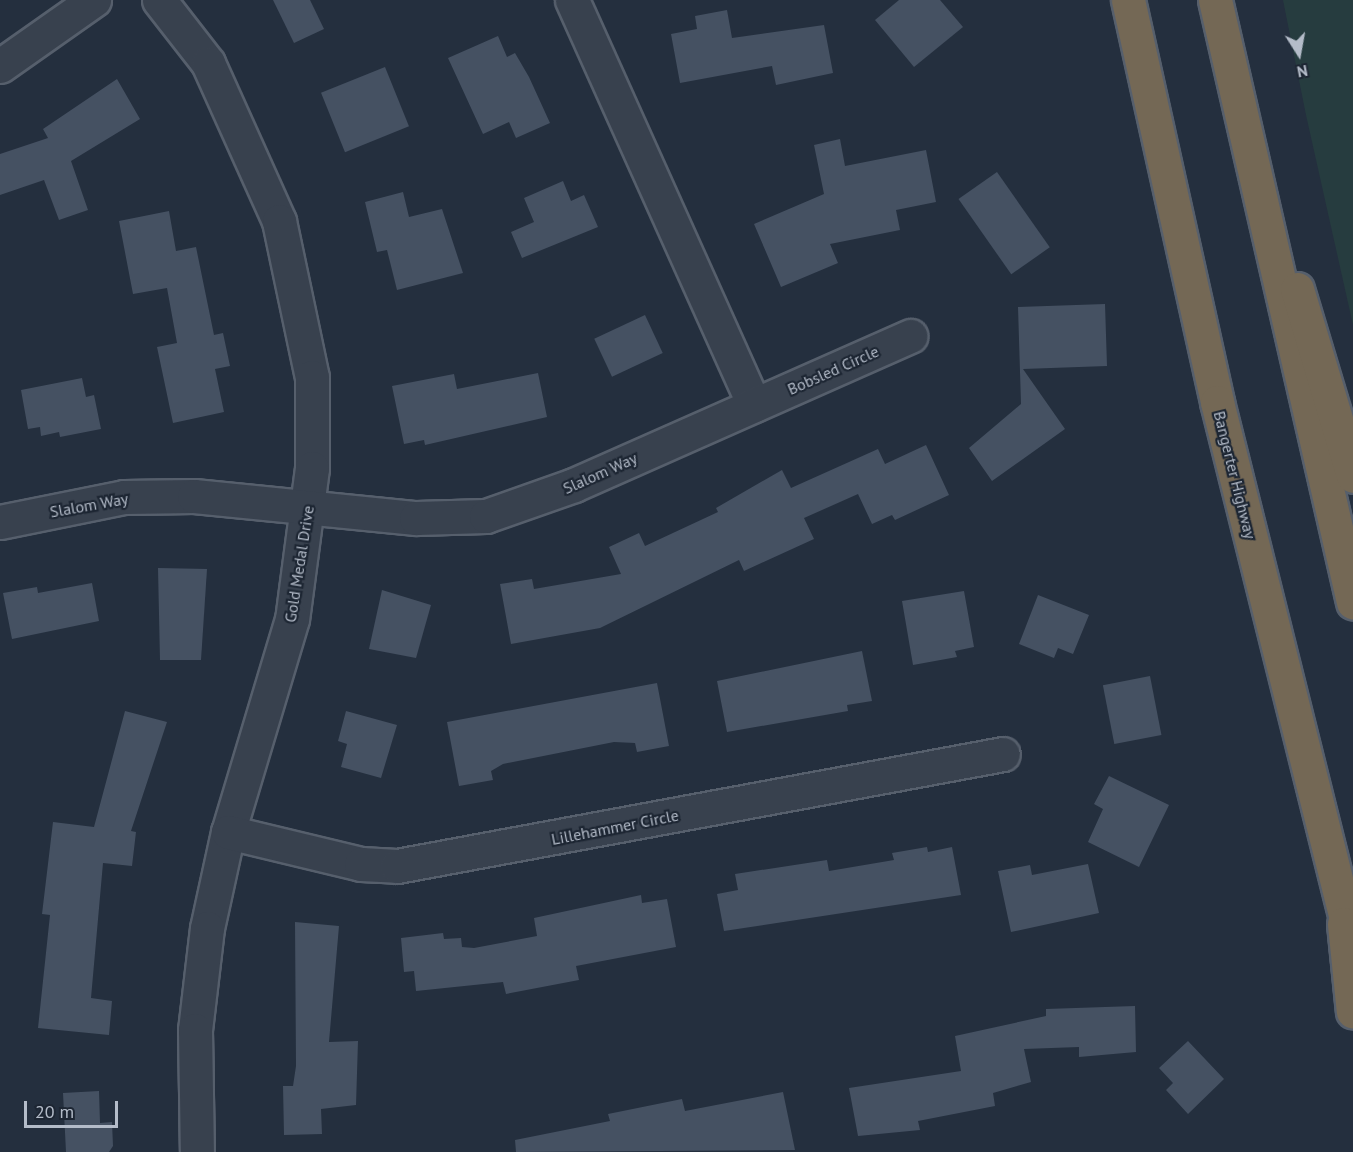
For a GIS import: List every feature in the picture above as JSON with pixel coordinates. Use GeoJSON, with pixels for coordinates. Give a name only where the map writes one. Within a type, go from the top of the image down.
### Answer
{"type":"FeatureCollection","features":[{"type":"Feature","properties":{"kind":"highway","name":"Bangerter Highway"},"geometry":{"type":"LineString","coordinates":[[1128,0],[1217,402],[1353,947]]}},
{"type":"Feature","properties":{"kind":"highway"},"geometry":{"type":"LineString","coordinates":[[1215,0],[1353,602]]}},
{"type":"Feature","properties":{"kind":"highway"},"geometry":{"type":"LineString","coordinates":[[1240,114],[1353,477]]}},
{"type":"Feature","properties":{"kind":"highway"},"geometry":{"type":"LineString","coordinates":[[1341,905],[1353,1012]]}},
{"type":"Feature","properties":{"kind":"street"},"geometry":{"type":"LineString","coordinates":[[0,66],[94,0]]}},
{"type":"Feature","properties":{"kind":"street","name":"Gold Medal Drive"},"geometry":{"type":"LineString","coordinates":[[159,0],[208,63],[279,221],[312,377],[309,505],[292,619],[228,832],[207,928],[195,1030],[197,1152]]}},
{"type":"Feature","properties":{"kind":"street"},"geometry":{"type":"LineString","coordinates":[[572,0],[754,405]]}},
{"type":"Feature","properties":{"kind":"street","name":"Bobsled Circle"},"geometry":{"type":"LineString","coordinates":[[754,405],[911,336]]}},
{"type":"Feature","properties":{"kind":"street","name":"Slalom Way"},"geometry":{"type":"LineString","coordinates":[[0,522],[124,497],[194,496],[309,505],[416,518],[486,516],[574,485],[754,405]]}},
{"type":"Feature","properties":{"kind":"street","name":"Lillehammer Circle"},"geometry":{"type":"LineString","coordinates":[[228,832],[361,864],[398,866],[1003,754]]}},
{"type":"Feature","properties":{"kind":"green space"},"geometry":{"type":"Polygon","coordinates":[[[1283,0],[1353,0],[1353,325],[1306,115],[1283,0]]]}},
{"type":"Feature","properties":{"kind":"building"},"geometry":{"type":"Polygon","coordinates":[[[273,0],[310,0],[324,29],[294,43],[273,0]]]}},
{"type":"Feature","properties":{"kind":"building"},"geometry":{"type":"Polygon","coordinates":[[[899,0],[940,0],[963,27],[914,67],[875,20],[899,0]]]}},
{"type":"Feature","properties":{"kind":"building"},"geometry":{"type":"Polygon","coordinates":[[[727,10],[732,38],[824,25],[833,73],[776,85],[772,66],[680,83],[671,34],[697,29],[695,16],[727,10]]]}},
{"type":"Feature","properties":{"kind":"building"},"geometry":{"type":"Polygon","coordinates":[[[498,36],[507,57],[515,53],[550,123],[516,138],[509,122],[483,134],[448,58],[498,36]]]}},
{"type":"Feature","properties":{"kind":"building"},"geometry":{"type":"Polygon","coordinates":[[[385,67],[409,126],[345,152],[321,93],[385,67]]]}},
{"type":"Feature","properties":{"kind":"building"},"geometry":{"type":"Polygon","coordinates":[[[117,79],[140,119],[71,161],[88,210],[59,220],[44,180],[0,195],[0,154],[48,138],[43,129],[117,79]]]}},
{"type":"Feature","properties":{"kind":"building"},"geometry":{"type":"Polygon","coordinates":[[[840,139],[845,166],[926,150],[936,202],[896,210],[900,230],[830,244],[838,263],[781,287],[754,224],[824,194],[814,145],[840,139]]]}},
{"type":"Feature","properties":{"kind":"building"},"geometry":{"type":"Polygon","coordinates":[[[997,172],[1050,247],[1011,274],[958,199],[997,172]]]}},
{"type":"Feature","properties":{"kind":"building"},"geometry":{"type":"Polygon","coordinates":[[[563,181],[571,201],[584,195],[598,227],[522,258],[511,232],[534,222],[524,198],[563,181]]]}},
{"type":"Feature","properties":{"kind":"building"},"geometry":{"type":"Polygon","coordinates":[[[403,192],[409,217],[442,209],[463,273],[397,290],[387,250],[377,252],[365,202],[403,192]]]}},
{"type":"Feature","properties":{"kind":"building"},"geometry":{"type":"Polygon","coordinates":[[[169,211],[176,251],[196,247],[214,335],[223,333],[230,366],[215,369],[224,412],[173,423],[157,347],[177,343],[167,288],[133,294],[119,221],[169,211]]]}},
{"type":"Feature","properties":{"kind":"building"},"geometry":{"type":"Polygon","coordinates":[[[1105,304],[1107,366],[1023,369],[1065,429],[992,481],[969,448],[1021,404],[1018,307],[1105,304]]]}},
{"type":"Feature","properties":{"kind":"building"},"geometry":{"type":"Polygon","coordinates":[[[645,315],[663,353],[612,377],[594,339],[645,315]]]}},
{"type":"Feature","properties":{"kind":"building"},"geometry":{"type":"Polygon","coordinates":[[[538,373],[547,417],[425,445],[424,440],[404,444],[392,386],[454,374],[457,389],[538,373]]]}},
{"type":"Feature","properties":{"kind":"building"},"geometry":{"type":"Polygon","coordinates":[[[82,378],[86,397],[94,395],[101,429],[60,437],[59,432],[41,436],[40,427],[28,429],[21,390],[82,378]]]}},
{"type":"Feature","properties":{"kind":"building"},"geometry":{"type":"Polygon","coordinates":[[[926,445],[949,495],[895,520],[892,515],[872,524],[858,494],[804,518],[814,539],[744,571],[739,560],[600,628],[511,644],[500,584],[532,579],[534,589],[621,574],[609,547],[639,533],[645,546],[718,512],[716,508],[782,470],[791,488],[878,449],[885,464],[926,445]]]}},
{"type":"Feature","properties":{"kind":"building"},"geometry":{"type":"Polygon","coordinates":[[[158,568],[207,569],[201,660],[160,660],[158,568]]]}},
{"type":"Feature","properties":{"kind":"building"},"geometry":{"type":"Polygon","coordinates":[[[92,583],[99,621],[12,639],[3,593],[37,587],[38,593],[92,583]]]}},
{"type":"Feature","properties":{"kind":"building"},"geometry":{"type":"Polygon","coordinates":[[[382,590],[431,605],[416,658],[369,649],[382,590]]]}},
{"type":"Feature","properties":{"kind":"building"},"geometry":{"type":"Polygon","coordinates":[[[964,591],[974,647],[955,651],[957,657],[913,665],[902,601],[964,591]]]}},
{"type":"Feature","properties":{"kind":"building"},"geometry":{"type":"Polygon","coordinates":[[[1038,595],[1089,615],[1073,654],[1058,648],[1054,658],[1019,644],[1038,595]]]}},
{"type":"Feature","properties":{"kind":"building"},"geometry":{"type":"Polygon","coordinates":[[[862,651],[872,701],[847,705],[848,711],[727,732],[717,681],[862,651]]]}},
{"type":"Feature","properties":{"kind":"building"},"geometry":{"type":"Polygon","coordinates":[[[1150,676],[1161,735],[1114,744],[1103,685],[1150,676]]]}},
{"type":"Feature","properties":{"kind":"building"},"geometry":{"type":"Polygon","coordinates":[[[657,683],[669,746],[637,752],[635,743],[614,742],[503,764],[491,771],[493,780],[459,786],[447,722],[657,683]]]}},
{"type":"Feature","properties":{"kind":"building"},"geometry":{"type":"Polygon","coordinates":[[[125,711],[167,722],[131,831],[136,832],[132,866],[103,863],[91,998],[112,1001],[109,1035],[38,1028],[50,915],[42,914],[53,822],[94,827],[125,711]]]}},
{"type":"Feature","properties":{"kind":"building"},"geometry":{"type":"Polygon","coordinates":[[[346,711],[397,725],[381,778],[341,767],[347,744],[338,741],[346,711]]]}},
{"type":"Feature","properties":{"kind":"building"},"geometry":{"type":"Polygon","coordinates":[[[1109,776],[1169,805],[1139,867],[1088,842],[1103,809],[1094,804],[1109,776]]]}},
{"type":"Feature","properties":{"kind":"building"},"geometry":{"type":"Polygon","coordinates":[[[927,847],[928,852],[952,847],[961,895],[724,931],[717,894],[738,890],[735,874],[827,860],[829,871],[894,860],[892,853],[927,847]]]}},
{"type":"Feature","properties":{"kind":"building"},"geometry":{"type":"Polygon","coordinates":[[[1088,864],[1099,913],[1011,932],[998,871],[1030,865],[1032,875],[1088,864]]]}},
{"type":"Feature","properties":{"kind":"building"},"geometry":{"type":"Polygon","coordinates":[[[641,895],[642,903],[667,899],[676,947],[576,966],[579,980],[506,994],[503,982],[416,991],[414,971],[404,972],[401,938],[443,933],[444,939],[461,938],[462,947],[474,948],[537,936],[534,918],[641,895]]]}},
{"type":"Feature","properties":{"kind":"building"},"geometry":{"type":"Polygon","coordinates":[[[295,922],[339,926],[329,1042],[358,1041],[356,1105],[321,1109],[322,1134],[284,1135],[283,1086],[293,1086],[296,1066],[295,922]]]}},
{"type":"Feature","properties":{"kind":"building"},"geometry":{"type":"Polygon","coordinates":[[[1135,1006],[1136,1052],[1079,1057],[1079,1047],[1024,1049],[1031,1082],[993,1093],[995,1106],[918,1121],[920,1130],[858,1136],[849,1088],[961,1071],[955,1036],[1046,1016],[1046,1009],[1135,1006]]]}},
{"type":"Feature","properties":{"kind":"building"},"geometry":{"type":"Polygon","coordinates":[[[1188,1041],[1224,1079],[1188,1114],[1166,1090],[1173,1083],[1159,1068],[1188,1041]]]}},
{"type":"Feature","properties":{"kind":"building"},"geometry":{"type":"Polygon","coordinates":[[[99,1091],[100,1123],[112,1122],[113,1146],[109,1152],[66,1152],[63,1093],[99,1091]]]}},
{"type":"Feature","properties":{"kind":"building"},"geometry":{"type":"Polygon","coordinates":[[[783,1092],[795,1150],[516,1152],[515,1140],[610,1121],[608,1114],[682,1099],[685,1111],[783,1092]]]}}]}
